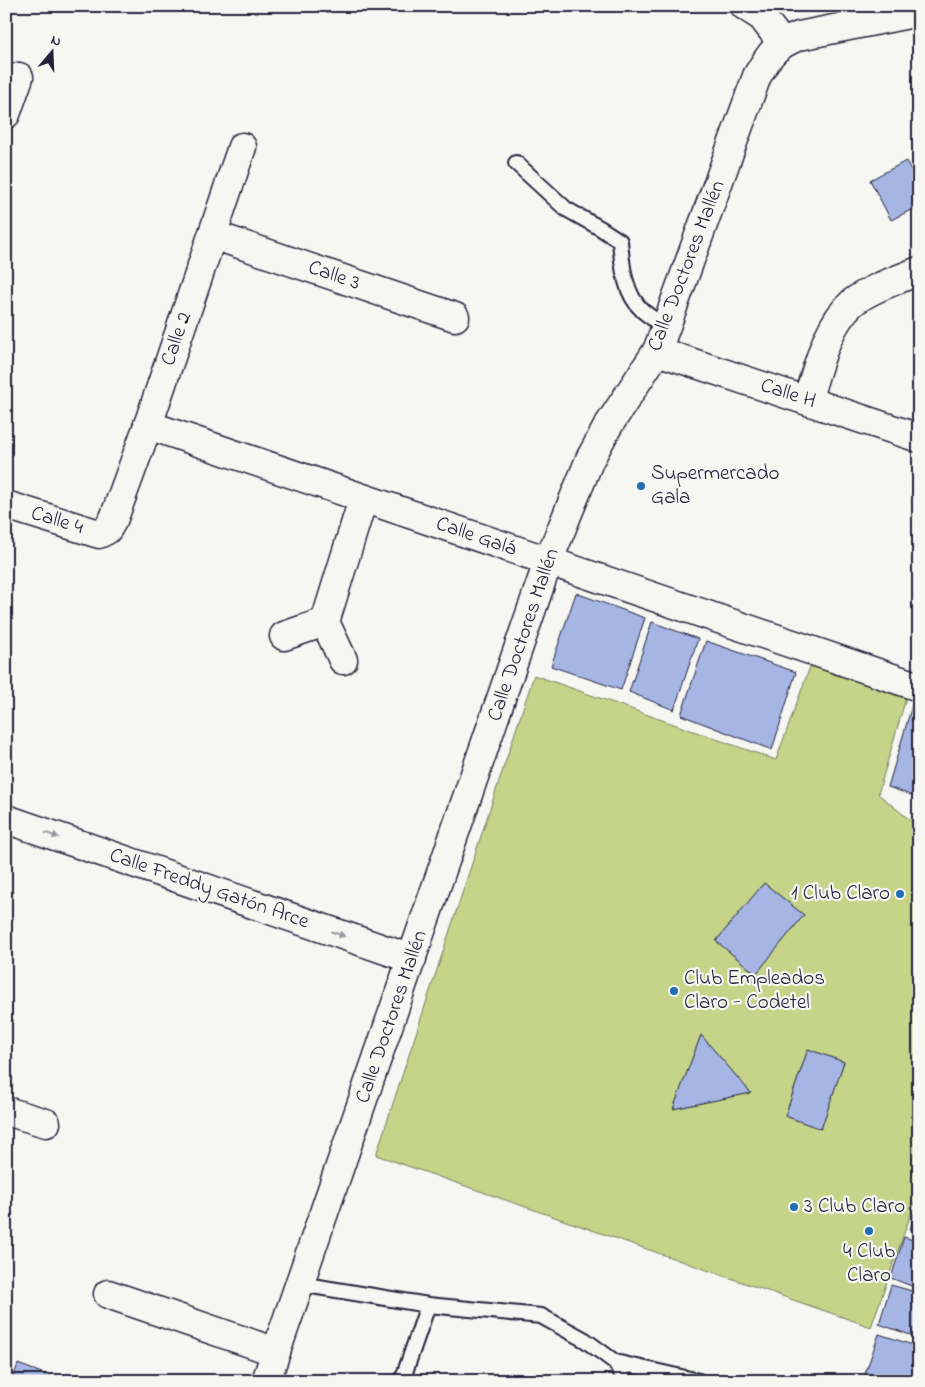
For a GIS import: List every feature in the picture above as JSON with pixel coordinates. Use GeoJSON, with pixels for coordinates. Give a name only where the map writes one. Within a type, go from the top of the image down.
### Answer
{"type":"FeatureCollection","features":[{"type":"Feature","properties":{"kind":"street"},"geometry":{"type":"LineString","coordinates":[[745,6],[762,17],[782,43],[799,36],[919,12]]}},
{"type":"Feature","properties":{"kind":"street","name":"Calle Doctores Mallén"},"geometry":{"type":"LineString","coordinates":[[266,1381],[548,562],[590,459],[661,339],[758,76],[768,58],[782,43]]}},
{"type":"Feature","properties":{"kind":"street"},"geometry":{"type":"LineString","coordinates":[[6,114],[19,77]]}},
{"type":"Feature","properties":{"kind":"street","name":"Calle 2"},"geometry":{"type":"LineString","coordinates":[[107,530],[114,518],[148,425],[242,147]]}},
{"type":"Feature","properties":{"kind":"street","name":"Calle 3"},"geometry":{"type":"LineString","coordinates":[[213,235],[455,317]]}},
{"type":"Feature","properties":{"kind":"street"},"geometry":{"type":"LineString","coordinates":[[807,400],[828,340],[838,319],[853,302],[872,291],[919,270]]}},
{"type":"Feature","properties":{"kind":"street","name":"Calle H"},"geometry":{"type":"LineString","coordinates":[[661,339],[807,400],[919,438]]}},
{"type":"Feature","properties":{"kind":"street","name":"Calle Galá"},"geometry":{"type":"LineString","coordinates":[[148,425],[548,562],[919,686]]}},
{"type":"Feature","properties":{"kind":"street"},"geometry":{"type":"LineString","coordinates":[[343,660],[325,622],[363,499]]}},
{"type":"Feature","properties":{"kind":"street","name":"Calle 4"},"geometry":{"type":"LineString","coordinates":[[6,505],[99,534],[107,530]]}},
{"type":"Feature","properties":{"kind":"street"},"geometry":{"type":"LineString","coordinates":[[284,636],[325,622]]}},
{"type":"Feature","properties":{"kind":"street","name":"Calle Freddy Gatón Arce"},"geometry":{"type":"LineString","coordinates":[[6,819],[412,959]]}},
{"type":"Feature","properties":{"kind":"street"},"geometry":{"type":"LineString","coordinates":[[6,1111],[46,1123]]}},
{"type":"Feature","properties":{"kind":"street"},"geometry":{"type":"LineString","coordinates":[[108,1294],[276,1352]]}},
{"type":"Feature","properties":{"kind":"lane"},"geometry":{"type":"LineString","coordinates":[[516,163],[566,209],[620,241],[622,269],[630,292],[661,339]]}},
{"type":"Feature","properties":{"kind":"lane"},"geometry":{"type":"LineString","coordinates":[[300,1284],[428,1305],[541,1316],[585,1340],[615,1362],[699,1381]]}},
{"type":"Feature","properties":{"kind":"lane"},"geometry":{"type":"LineString","coordinates":[[402,1381],[428,1305]]}},
{"type":"Feature","properties":{"kind":"lane"},"geometry":{"type":"LineString","coordinates":[[615,1362],[626,1381]]}},
{"type":"Feature","properties":{"kind":"green space","name":"Club Empleados Claro - Codetel"},"geometry":{"type":"Polygon","coordinates":[[[811,664],[906,698],[878,794],[919,827],[919,1191],[871,1327],[376,1155],[534,675],[776,760],[811,664]]]}},
{"type":"Feature","properties":{"kind":"building"},"geometry":{"type":"Polygon","coordinates":[[[906,161],[919,184],[919,206],[891,220],[870,180],[906,161]]]}},
{"type":"Feature","properties":{"kind":"building"},"geometry":{"type":"Polygon","coordinates":[[[576,593],[645,618],[621,690],[551,666],[576,593]]]}},
{"type":"Feature","properties":{"kind":"building"},"geometry":{"type":"Polygon","coordinates":[[[652,622],[698,639],[674,710],[629,692],[652,622]]]}},
{"type":"Feature","properties":{"kind":"building"},"geometry":{"type":"Polygon","coordinates":[[[706,641],[796,672],[772,750],[681,715],[706,641]]]}},
{"type":"Feature","properties":{"kind":"building"},"geometry":{"type":"Polygon","coordinates":[[[913,702],[919,704],[919,798],[888,787],[913,702]]]}},
{"type":"Feature","properties":{"kind":"building"},"geometry":{"type":"Polygon","coordinates":[[[764,883],[804,915],[756,974],[716,941],[764,883]]]}},
{"type":"Feature","properties":{"kind":"building"},"geometry":{"type":"Polygon","coordinates":[[[701,1035],[751,1093],[673,1109],[701,1035]]]}},
{"type":"Feature","properties":{"kind":"building"},"geometry":{"type":"Polygon","coordinates":[[[808,1049],[844,1062],[821,1129],[785,1116],[808,1049]]]}},
{"type":"Feature","properties":{"kind":"building"},"geometry":{"type":"Polygon","coordinates":[[[919,1191],[919,1206],[914,1204],[919,1191]]]}},
{"type":"Feature","properties":{"kind":"building"},"geometry":{"type":"Polygon","coordinates":[[[914,1213],[919,1215],[919,1233],[910,1230],[914,1213]]]}},
{"type":"Feature","properties":{"kind":"building"},"geometry":{"type":"Polygon","coordinates":[[[904,1237],[919,1242],[919,1289],[891,1278],[904,1237]]]}},
{"type":"Feature","properties":{"kind":"building"},"geometry":{"type":"Polygon","coordinates":[[[891,1285],[919,1293],[919,1338],[879,1324],[891,1285]]]}},
{"type":"Feature","properties":{"kind":"building"},"geometry":{"type":"Polygon","coordinates":[[[879,1334],[919,1347],[919,1381],[863,1380],[879,1334]]]}},
{"type":"Feature","properties":{"kind":"building"},"geometry":{"type":"Polygon","coordinates":[[[18,1364],[63,1381],[12,1381],[18,1364]]]}},
{"type":"Feature","properties":{"kind":"place","name":"Supermercado Gala"},"geometry":{"type":"Point","coordinates":[641,486]}},
{"type":"Feature","properties":{"kind":"place","name":"1 Club Claro"},"geometry":{"type":"Point","coordinates":[900,894]}},
{"type":"Feature","properties":{"kind":"place","name":"Club Empleados Claro - Codetel"},"geometry":{"type":"Point","coordinates":[674,991]}},
{"type":"Feature","properties":{"kind":"place","name":"3 Club Claro"},"geometry":{"type":"Point","coordinates":[794,1207]}},
{"type":"Feature","properties":{"kind":"place","name":"4 Club Claro"},"geometry":{"type":"Point","coordinates":[869,1231]}}]}
